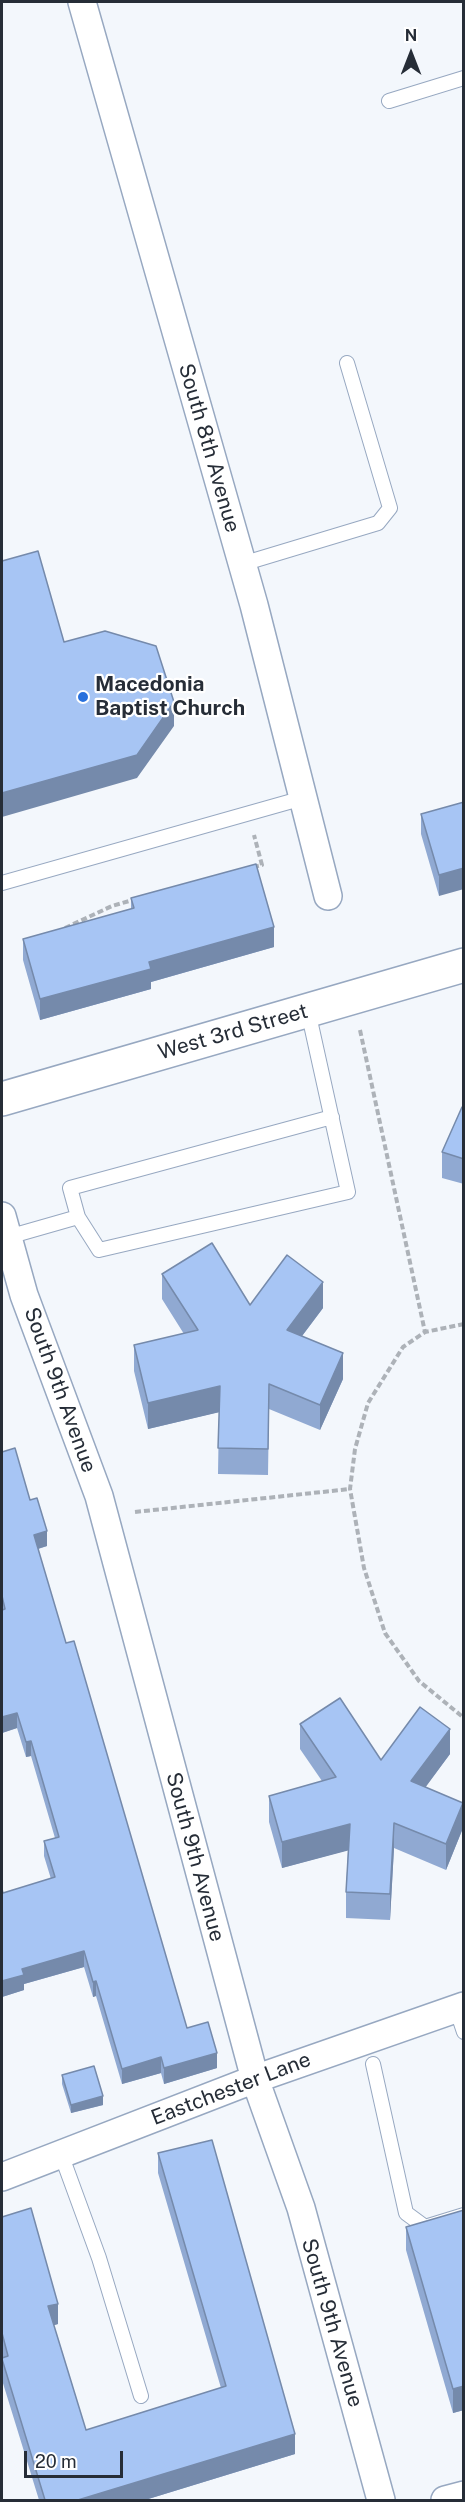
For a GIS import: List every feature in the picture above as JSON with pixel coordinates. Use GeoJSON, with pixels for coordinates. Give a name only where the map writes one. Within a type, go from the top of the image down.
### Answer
{"type":"FeatureCollection","features":[{"type":"Feature","properties":{"kind":"street","name":"South 8th Avenue"},"geometry":{"type":"LineString","coordinates":[[82,2],[242,564],[328,896]]}},
{"type":"Feature","properties":{"kind":"street","name":"West 3rd Street"},"geometry":{"type":"LineString","coordinates":[[2,1099],[464,965]]}},
{"type":"Feature","properties":{"kind":"street","name":"South 9th Avenue"},"geometry":{"type":"LineString","coordinates":[[5,1226],[24,1295],[99,1496],[255,2079],[301,2208],[381,2500]]}},
{"type":"Feature","properties":{"kind":"street","name":"Eastchester Lane"},"geometry":{"type":"LineString","coordinates":[[2,2177],[255,2079],[461,2015]]}},
{"type":"Feature","properties":{"kind":"street"},"geometry":{"type":"LineString","coordinates":[[446,2500],[464,2495]]}},
{"type":"Feature","properties":{"kind":"lane"},"geometry":{"type":"LineString","coordinates":[[389,101],[464,78]]}},
{"type":"Feature","properties":{"kind":"lane"},"geometry":{"type":"LineString","coordinates":[[242,564],[378,523],[390,508],[347,363]]}},
{"type":"Feature","properties":{"kind":"lane"},"geometry":{"type":"LineString","coordinates":[[2,883],[303,798]]}},
{"type":"Feature","properties":{"kind":"lane"},"geometry":{"type":"LineString","coordinates":[[308,1011],[332,1117],[348,1192],[99,1250],[78,1217],[70,1188],[332,1117]]}},
{"type":"Feature","properties":{"kind":"lane"},"geometry":{"type":"LineString","coordinates":[[5,1226],[78,1217]]}},
{"type":"Feature","properties":{"kind":"lane"},"geometry":{"type":"LineString","coordinates":[[373,2064],[406,2214],[425,2227],[464,2215]]}},
{"type":"Feature","properties":{"kind":"lane"},"geometry":{"type":"LineString","coordinates":[[61,2154],[99,2258],[141,2396]]}},
{"type":"Feature","properties":{"kind":"path"},"geometry":{"type":"LineString","coordinates":[[248,814],[262,865],[250,868]]}},
{"type":"Feature","properties":{"kind":"path"},"geometry":{"type":"LineString","coordinates":[[65,928],[112,906],[147,897]]}},
{"type":"Feature","properties":{"kind":"path"},"geometry":{"type":"LineString","coordinates":[[353,997],[425,1332]]}},
{"type":"Feature","properties":{"kind":"path"},"geometry":{"type":"LineString","coordinates":[[464,1324],[425,1332],[403,1347],[368,1403],[355,1449],[350,1489],[364,1568],[385,1633],[418,1681],[464,1718]]}},
{"type":"Feature","properties":{"kind":"path"},"geometry":{"type":"LineString","coordinates":[[135,1512],[350,1489]]}},
{"type":"Feature","properties":{"kind":"building","name":"Macedonia Baptist Church"},"geometry":{"type":"Polygon","coordinates":[[[38,551],[64,642],[105,631],[156,646],[174,702],[137,755],[2,793],[2,561],[38,551]]]}},
{"type":"Feature","properties":{"kind":"building"},"geometry":{"type":"Polygon","coordinates":[[[464,802],[464,868],[439,875],[421,814],[464,802]]]}},
{"type":"Feature","properties":{"kind":"building"},"geometry":{"type":"Polygon","coordinates":[[[256,864],[274,927],[149,962],[151,969],[40,999],[23,939],[134,908],[131,898],[256,864]]]}},
{"type":"Feature","properties":{"kind":"building"},"geometry":{"type":"Polygon","coordinates":[[[462,1107],[464,1108],[464,1159],[442,1152],[462,1107]]]}},
{"type":"Feature","properties":{"kind":"building"},"geometry":{"type":"Polygon","coordinates":[[[212,1243],[250,1305],[287,1255],[323,1282],[287,1330],[343,1353],[320,1405],[269,1384],[268,1449],[218,1448],[220,1386],[148,1403],[134,1345],[198,1330],[162,1274],[212,1243]]]}},
{"type":"Feature","properties":{"kind":"building"},"geometry":{"type":"Polygon","coordinates":[[[15,1448],[30,1500],[37,1498],[47,1531],[34,1535],[66,1643],[74,1641],[187,2028],[208,2022],[217,2053],[164,2068],[161,2057],[122,2069],[96,1981],[93,1982],[84,1951],[22,1969],[24,1975],[2,1981],[2,1889],[3,1893],[55,1877],[44,1841],[59,1837],[31,1741],[26,1742],[17,1713],[2,1717],[2,1610],[5,1609],[2,1596],[2,1452],[15,1448]]]}},
{"type":"Feature","properties":{"kind":"building"},"geometry":{"type":"Polygon","coordinates":[[[340,1698],[381,1760],[420,1707],[450,1729],[411,1781],[463,1803],[446,1844],[394,1823],[390,1894],[346,1892],[350,1824],[282,1842],[269,1796],[336,1777],[300,1724],[340,1698]]]}},
{"type":"Feature","properties":{"kind":"building"},"geometry":{"type":"Polygon","coordinates":[[[94,2066],[103,2096],[71,2105],[62,2075],[94,2066]]]}},
{"type":"Feature","properties":{"kind":"building"},"geometry":{"type":"Polygon","coordinates":[[[212,2140],[295,2434],[78,2500],[45,2500],[2,2359],[8,2356],[2,2333],[2,2217],[31,2208],[58,2304],[48,2306],[86,2430],[226,2386],[158,2153],[212,2140]]]}},
{"type":"Feature","properties":{"kind":"building"},"geometry":{"type":"Polygon","coordinates":[[[464,2210],[464,2386],[453,2389],[406,2227],[464,2210]]]}},
{"type":"Feature","properties":{"kind":"place","name":"Macedonia Baptist Church"},"geometry":{"type":"Point","coordinates":[83,697]}}]}
